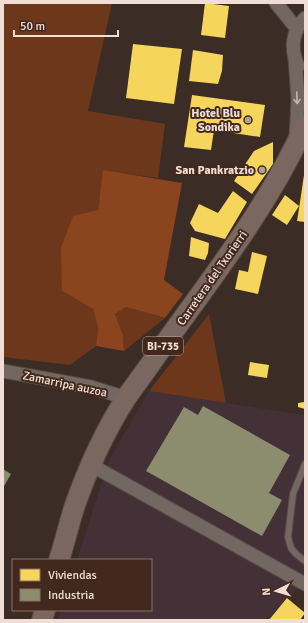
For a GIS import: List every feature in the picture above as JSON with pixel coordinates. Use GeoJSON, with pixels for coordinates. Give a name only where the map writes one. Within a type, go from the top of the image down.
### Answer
{"type":"FeatureCollection","features":[{"type":"Feature","properties":{"kind":"main road","name":"Carretera del Txorierri"},"geometry":{"type":"LineString","coordinates":[[60,559],[75,504],[91,465],[126,398],[243,234],[274,185],[305,125]]}},
{"type":"Feature","properties":{"kind":"street"},"geometry":{"type":"LineString","coordinates":[[276,3],[297,28]]}},
{"type":"Feature","properties":{"kind":"street"},"geometry":{"type":"LineString","coordinates":[[295,146],[298,99],[293,44],[297,28],[305,18]]}},
{"type":"Feature","properties":{"kind":"street"},"geometry":{"type":"LineString","coordinates":[[295,59],[299,68],[305,75]]}},
{"type":"Feature","properties":{"kind":"street","name":"Zamarripa auzoa"},"geometry":{"type":"LineString","coordinates":[[3,371],[91,387],[126,398]]}},
{"type":"Feature","properties":{"kind":"street"},"geometry":{"type":"LineString","coordinates":[[91,465],[305,584]]}},
{"type":"Feature","properties":{"kind":"lane"},"geometry":{"type":"LineString","coordinates":[[305,464],[293,494],[288,537],[291,548],[305,561]]}},
{"type":"Feature","properties":{"kind":"shaded area"},"geometry":{"type":"Polygon","coordinates":[[[3,3],[112,3],[88,111],[165,124],[158,178],[104,171],[98,210],[62,291],[93,309],[98,328],[96,346],[70,365],[3,357],[3,3]]]}},
{"type":"Feature","properties":{"kind":"shaded area"},"geometry":{"type":"Polygon","coordinates":[[[103,170],[182,183],[164,280],[183,294],[165,318],[126,307],[115,314],[123,335],[124,351],[96,346],[98,328],[93,309],[62,291],[61,248],[73,216],[98,210],[103,170]]]}},
{"type":"Feature","properties":{"kind":"shaded area"},"geometry":{"type":"Polygon","coordinates":[[[126,307],[165,318],[124,351],[123,335],[115,314],[126,307]]]}},
{"type":"Feature","properties":{"kind":"shaded area"},"geometry":{"type":"Polygon","coordinates":[[[209,314],[226,403],[149,391],[209,314]]]}},
{"type":"Feature","properties":{"kind":"shaded area"},"geometry":{"type":"Polygon","coordinates":[[[149,391],[305,415],[305,583],[287,598],[269,620],[58,620],[61,611],[152,611],[152,559],[77,559],[109,460],[149,391]]]}},
{"type":"Feature","properties":{"kind":"building: Viviendas"},"geometry":{"type":"Polygon","coordinates":[[[205,3],[229,6],[225,38],[201,35],[205,3]]]}},
{"type":"Feature","properties":{"kind":"building: Viviendas"},"geometry":{"type":"Polygon","coordinates":[[[133,44],[182,49],[174,104],[126,98],[133,44]]]}},
{"type":"Feature","properties":{"kind":"building: Viviendas"},"geometry":{"type":"Polygon","coordinates":[[[193,50],[223,55],[222,71],[218,84],[189,81],[193,50]]]}},
{"type":"Feature","properties":{"kind":"building: Viviendas"},"geometry":{"type":"Polygon","coordinates":[[[192,95],[265,105],[260,137],[214,130],[211,150],[184,147],[192,95]]]}},
{"type":"Feature","properties":{"kind":"building: Viviendas"},"geometry":{"type":"Polygon","coordinates":[[[273,142],[273,164],[252,194],[234,181],[254,151],[273,142]]]}},
{"type":"Feature","properties":{"kind":"building: Viviendas"},"geometry":{"type":"Polygon","coordinates":[[[304,175],[305,222],[297,221],[304,175]]]}},
{"type":"Feature","properties":{"kind":"building: Viviendas"},"geometry":{"type":"Polygon","coordinates":[[[233,191],[247,202],[225,239],[195,231],[190,223],[199,204],[218,213],[233,191]]]}},
{"type":"Feature","properties":{"kind":"building: Viviendas"},"geometry":{"type":"Polygon","coordinates":[[[285,195],[299,206],[287,225],[272,215],[285,195]]]}},
{"type":"Feature","properties":{"kind":"building: Viviendas"},"geometry":{"type":"Polygon","coordinates":[[[191,237],[209,243],[208,253],[205,260],[189,256],[191,237]]]}},
{"type":"Feature","properties":{"kind":"building: Viviendas"},"geometry":{"type":"Polygon","coordinates":[[[252,252],[267,256],[258,294],[235,289],[239,270],[248,272],[252,252]]]}},
{"type":"Feature","properties":{"kind":"building: Viviendas"},"geometry":{"type":"Polygon","coordinates":[[[250,362],[269,365],[267,378],[248,375],[250,362]]]}},
{"type":"Feature","properties":{"kind":"building: Viviendas"},"geometry":{"type":"Polygon","coordinates":[[[304,399],[305,409],[298,407],[298,403],[304,402],[304,399]]]}},
{"type":"Feature","properties":{"kind":"building: Viviendas"},"geometry":{"type":"Polygon","coordinates":[[[287,598],[305,613],[300,620],[269,620],[287,598]]]}},
{"type":"Feature","properties":{"kind":"building: Industria"},"geometry":{"type":"Polygon","coordinates":[[[203,406],[290,455],[269,493],[282,500],[262,536],[146,471],[184,407],[198,415],[203,406]]]}},
{"type":"Feature","properties":{"kind":"building: Industria"},"geometry":{"type":"Polygon","coordinates":[[[3,469],[11,474],[3,488],[3,469]]]}},
{"type":"Feature","properties":{"kind":"place","name":"Hotel Blu Sondika"},"geometry":{"type":"Point","coordinates":[248,120]}},
{"type":"Feature","properties":{"kind":"place","name":"San Pankratzio"},"geometry":{"type":"Point","coordinates":[262,170]}}]}
